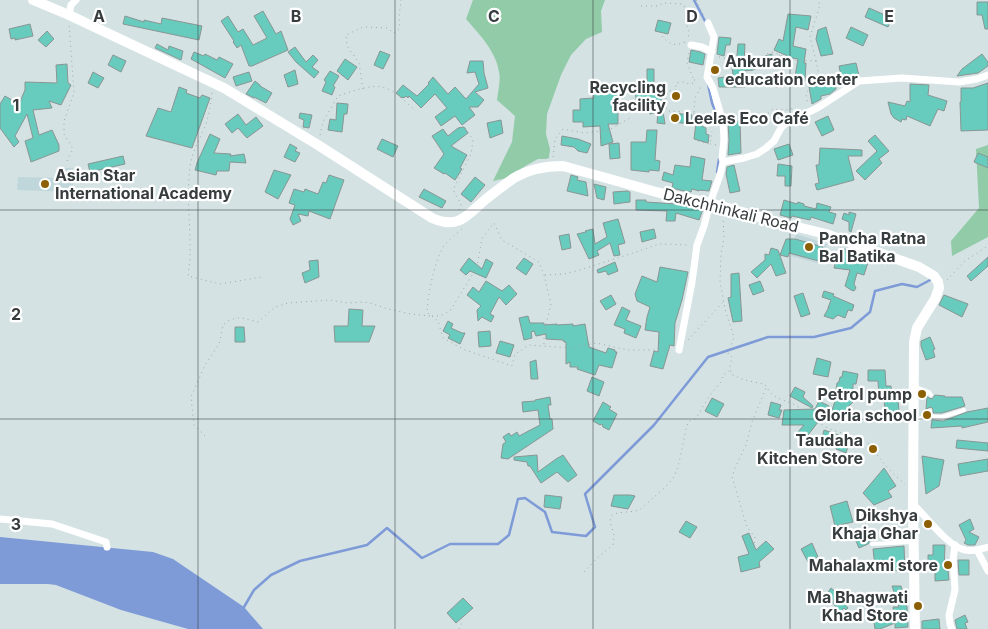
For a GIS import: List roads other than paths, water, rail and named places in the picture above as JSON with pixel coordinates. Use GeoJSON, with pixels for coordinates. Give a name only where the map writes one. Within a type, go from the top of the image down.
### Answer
{"type":"FeatureCollection","features":[{"type":"Feature","properties":{"kind":"main road"},"geometry":{"type":"LineString","coordinates":[[33,0],[69,15]]}},
{"type":"Feature","properties":{"kind":"main road","name":"Dakchhinkali Road"},"geometry":{"type":"LineString","coordinates":[[69,15],[213,82],[440,222],[457,221],[468,216],[486,199],[515,178],[535,169],[563,166],[660,193],[710,203],[826,234],[919,268],[934,276],[939,288],[936,299],[917,328],[914,342],[914,386]]}},
{"type":"Feature","properties":{"kind":"main road"},"geometry":{"type":"LineString","coordinates":[[914,386],[915,629]]}},
{"type":"Feature","properties":{"kind":"street"},"geometry":{"type":"LineString","coordinates":[[69,15],[71,5],[76,0]]}},
{"type":"Feature","properties":{"kind":"street"},"geometry":{"type":"LineString","coordinates":[[679,350],[697,245],[723,162],[723,122],[707,77],[709,51],[714,37],[708,23]]}},
{"type":"Feature","properties":{"kind":"street"},"geometry":{"type":"LineString","coordinates":[[691,45],[709,51]]}},
{"type":"Feature","properties":{"kind":"street"},"geometry":{"type":"LineString","coordinates":[[723,162],[756,154],[774,141],[780,128],[785,124],[819,107],[859,81],[902,78],[959,82],[988,75]]}},
{"type":"Feature","properties":{"kind":"street"},"geometry":{"type":"LineString","coordinates":[[709,123],[723,122]]}},
{"type":"Feature","properties":{"kind":"street"},"geometry":{"type":"LineString","coordinates":[[913,504],[938,532],[955,545],[966,550],[988,547]]}},
{"type":"Feature","properties":{"kind":"street"},"geometry":{"type":"LineString","coordinates":[[0,519],[52,524],[106,542],[107,547]]}},
{"type":"Feature","properties":{"kind":"street"},"geometry":{"type":"LineString","coordinates":[[952,629],[949,615],[954,597],[953,560],[955,545]]}},
{"type":"Feature","properties":{"kind":"street"},"geometry":{"type":"LineString","coordinates":[[977,550],[988,572]]}},
{"type":"Feature","properties":{"kind":"lane"},"geometry":{"type":"LineString","coordinates":[[914,386],[931,395]]}},
{"type":"Feature","properties":{"kind":"lane"},"geometry":{"type":"LineString","coordinates":[[914,420],[926,416],[942,417],[964,410]]}},
{"type":"Feature","properties":{"kind":"lane"},"geometry":{"type":"LineString","coordinates":[[926,416],[930,411]]}},
{"type":"Feature","properties":{"kind":"lane"},"geometry":{"type":"LineString","coordinates":[[872,544],[914,542]]}},
{"type":"Feature","properties":{"kind":"water"},"geometry":{"type":"Polygon","coordinates":[[[0,537],[153,552],[173,559],[244,607],[263,629],[188,629],[121,610],[56,585],[0,584],[0,537]]]}},
{"type":"Feature","properties":{"kind":"waterway"},"geometry":{"type":"LineString","coordinates":[[694,0],[706,23]]}},
{"type":"Feature","properties":{"kind":"waterway"},"geometry":{"type":"LineString","coordinates":[[708,84],[712,103],[718,118]]}},
{"type":"Feature","properties":{"kind":"waterway"},"geometry":{"type":"LineString","coordinates":[[717,172],[719,159]]}},
{"type":"Feature","properties":{"kind":"waterway"},"geometry":{"type":"LineString","coordinates":[[244,607],[254,590],[271,575],[300,561],[367,545],[387,528],[422,558],[450,544],[498,544],[509,535],[518,499],[525,498],[545,512],[552,532],[586,536],[595,527],[585,494],[654,425],[708,357],[768,337],[814,337],[851,328],[870,312],[875,291],[902,284],[917,287],[932,279]]}},
{"type":"Feature","properties":{"kind":"place","name":"Ankuran education center"},"geometry":{"type":"Point","coordinates":[715,70]}},
{"type":"Feature","properties":{"kind":"place","name":"Recycling facility"},"geometry":{"type":"Point","coordinates":[676,96]}},
{"type":"Feature","properties":{"kind":"place","name":"Leelas Eco Café"},"geometry":{"type":"Point","coordinates":[675,118]}},
{"type":"Feature","properties":{"kind":"place","name":"Asian Star International Academy"},"geometry":{"type":"Point","coordinates":[45,184]}},
{"type":"Feature","properties":{"kind":"place","name":"Pancha Ratna Bal Batika"},"geometry":{"type":"Point","coordinates":[809,247]}},
{"type":"Feature","properties":{"kind":"place","name":"Petrol pump"},"geometry":{"type":"Point","coordinates":[922,394]}},
{"type":"Feature","properties":{"kind":"place","name":"Gloria school"},"geometry":{"type":"Point","coordinates":[927,415]}},
{"type":"Feature","properties":{"kind":"place","name":"Taudaha Kitchen Store"},"geometry":{"type":"Point","coordinates":[873,449]}},
{"type":"Feature","properties":{"kind":"place","name":"Dikshya Khaja Ghar"},"geometry":{"type":"Point","coordinates":[928,524]}},
{"type":"Feature","properties":{"kind":"place","name":"Mahalaxmi store"},"geometry":{"type":"Point","coordinates":[948,565]}},
{"type":"Feature","properties":{"kind":"place","name":"Ma Bhagwati Khad Store"},"geometry":{"type":"Point","coordinates":[918,606]}}]}
